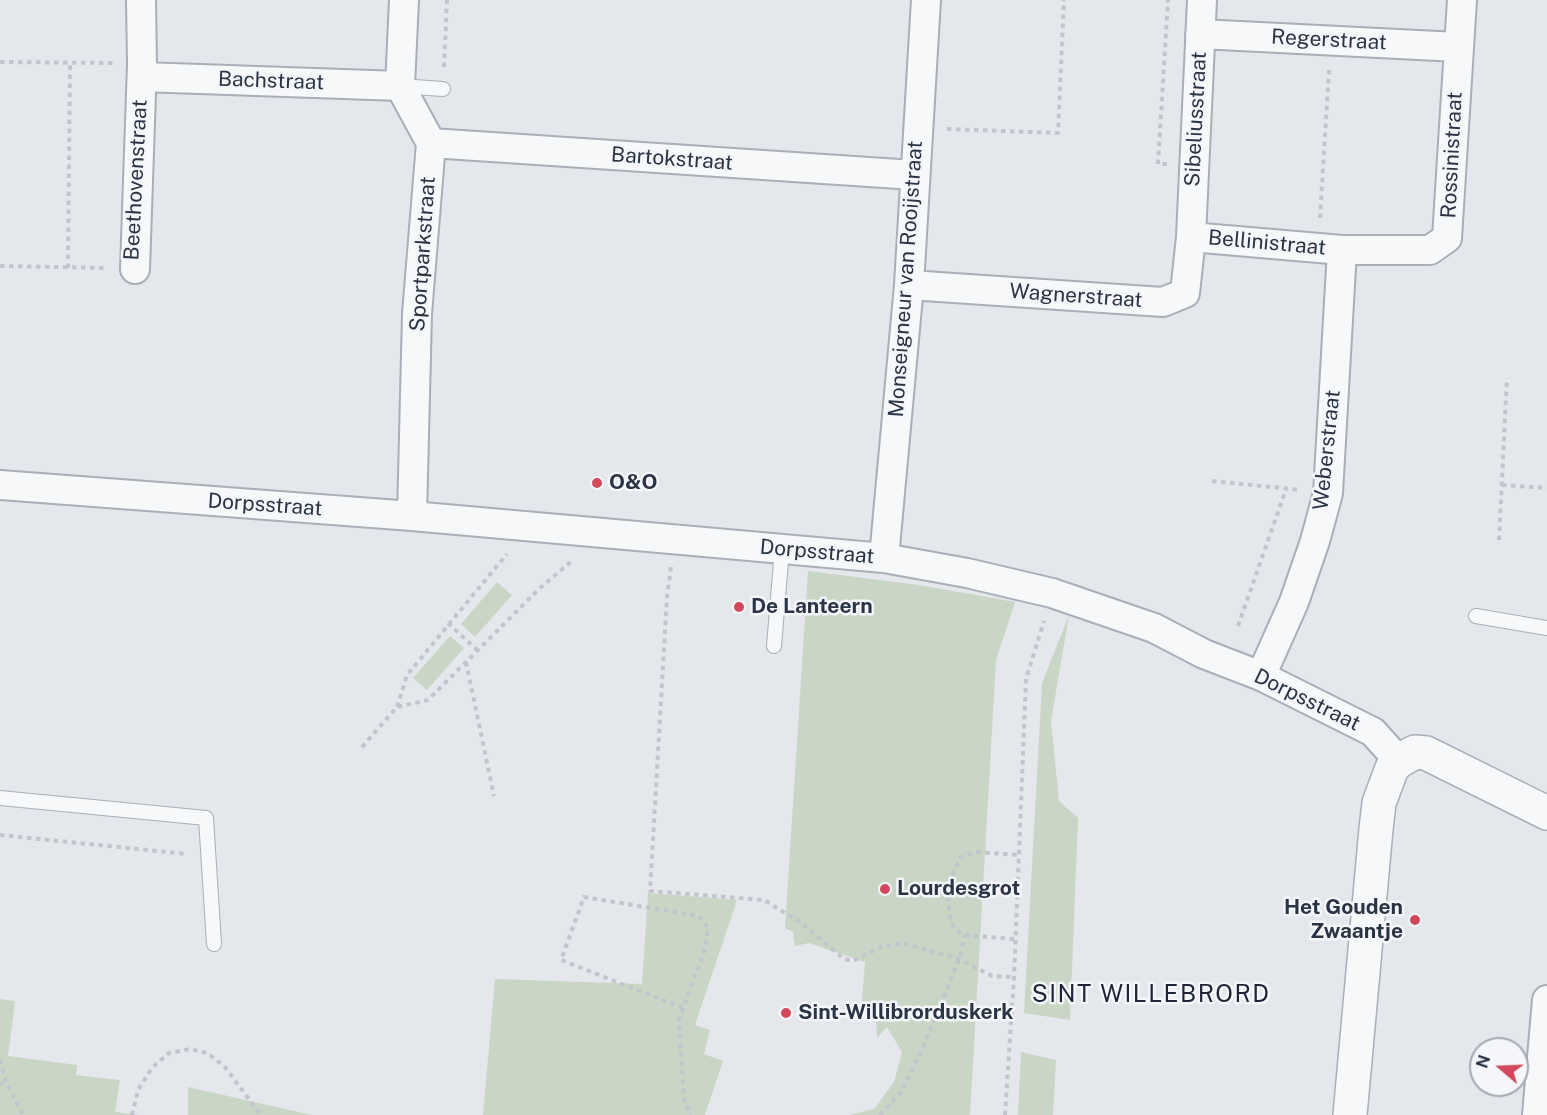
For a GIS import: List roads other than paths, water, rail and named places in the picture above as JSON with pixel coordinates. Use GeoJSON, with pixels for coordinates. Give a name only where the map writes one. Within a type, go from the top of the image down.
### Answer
{"type":"FeatureCollection","features":[{"type":"Feature","properties":{"kind":"street","name":"Beethovenstraat"},"geometry":{"type":"LineString","coordinates":[[135,269],[142,70],[141,0]]}},
{"type":"Feature","properties":{"kind":"street"},"geometry":{"type":"LineString","coordinates":[[404,0],[400,86],[431,142]]}},
{"type":"Feature","properties":{"kind":"street","name":"Monseigneur van Rooijstraat"},"geometry":{"type":"LineString","coordinates":[[884,558],[909,285],[916,128],[926,0]]}},
{"type":"Feature","properties":{"kind":"street","name":"Sibeliusstraat"},"geometry":{"type":"LineString","coordinates":[[1191,237],[1202,0]]}},
{"type":"Feature","properties":{"kind":"street","name":"Rossinistraat"},"geometry":{"type":"LineString","coordinates":[[1342,250],[1430,250],[1447,238],[1462,0]]}},
{"type":"Feature","properties":{"kind":"street","name":"Regerstraat"},"geometry":{"type":"LineString","coordinates":[[1200,34],[1458,47]]}},
{"type":"Feature","properties":{"kind":"street","name":"Bachstraat"},"geometry":{"type":"LineString","coordinates":[[142,70],[400,86]]}},
{"type":"Feature","properties":{"kind":"street","name":"Bartokstraat"},"geometry":{"type":"LineString","coordinates":[[431,142],[914,175]]}},
{"type":"Feature","properties":{"kind":"street","name":"Sportparkstraat"},"geometry":{"type":"LineString","coordinates":[[412,516],[417,314],[431,142]]}},
{"type":"Feature","properties":{"kind":"street","name":"Bellinistraat"},"geometry":{"type":"LineString","coordinates":[[1191,237],[1342,250]]}},
{"type":"Feature","properties":{"kind":"street","name":"Wagnerstraat"},"geometry":{"type":"LineString","coordinates":[[909,285],[1163,302],[1185,292],[1191,237]]}},
{"type":"Feature","properties":{"kind":"street","name":"Weberstraat"},"geometry":{"type":"LineString","coordinates":[[1260,676],[1294,602],[1315,541],[1328,493],[1342,250]]}},
{"type":"Feature","properties":{"kind":"street","name":"Dorpsstraat"},"geometry":{"type":"LineString","coordinates":[[0,484],[412,516],[884,558],[967,573],[1052,593],[1154,628],[1200,663],[1260,676],[1373,732],[1399,761]]}},
{"type":"Feature","properties":{"kind":"street"},"geometry":{"type":"LineString","coordinates":[[1350,1115],[1378,811],[1385,783],[1392,768],[1415,752],[1426,753],[1547,813]]}},
{"type":"Feature","properties":{"kind":"street"},"geometry":{"type":"LineString","coordinates":[[1537,1115],[1547,1000]]}},
{"type":"Feature","properties":{"kind":"lane"},"geometry":{"type":"LineString","coordinates":[[400,86],[443,89]]}},
{"type":"Feature","properties":{"kind":"lane"},"geometry":{"type":"LineString","coordinates":[[774,646],[782,549]]}},
{"type":"Feature","properties":{"kind":"lane"},"geometry":{"type":"LineString","coordinates":[[1476,616],[1547,628]]}},
{"type":"Feature","properties":{"kind":"lane"},"geometry":{"type":"LineString","coordinates":[[0,798],[206,818],[214,944]]}},
{"type":"Feature","properties":{"kind":"place","name":"O&O"},"geometry":{"type":"Point","coordinates":[597,483]}},
{"type":"Feature","properties":{"kind":"place","name":"De Lanteern"},"geometry":{"type":"Point","coordinates":[739,607]}},
{"type":"Feature","properties":{"kind":"place","name":"Lourdesgrot"},"geometry":{"type":"Point","coordinates":[885,889]}},
{"type":"Feature","properties":{"kind":"place","name":"Het Gouden Zwaantje"},"geometry":{"type":"Point","coordinates":[1415,920]}},
{"type":"Feature","properties":{"kind":"place","name":"Sint-Willibrorduskerk"},"geometry":{"type":"Point","coordinates":[786,1013]}},
{"type":"Feature","properties":{"kind":"district","name":"SINT WILLEBRORD"},"geometry":{"type":"Point","coordinates":[1151,995]}}]}
